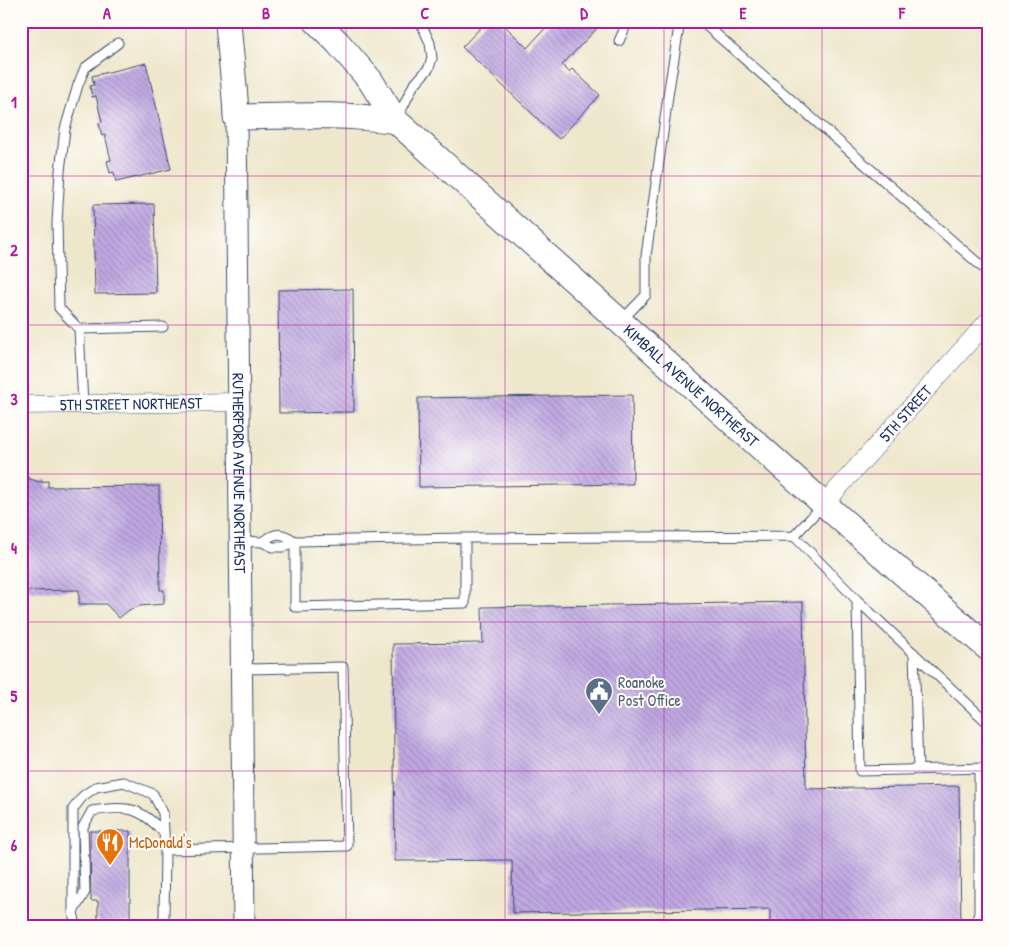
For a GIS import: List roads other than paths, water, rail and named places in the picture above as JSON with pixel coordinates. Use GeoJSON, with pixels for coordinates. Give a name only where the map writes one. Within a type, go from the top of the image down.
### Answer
{"type":"FeatureCollection","features":[{"type":"Feature","properties":{"kind":"main road"},"geometry":{"type":"LineString","coordinates":[[216,21],[230,46]]}},
{"type":"Feature","properties":{"kind":"main road","name":"RUTHERFORD AVENUE NORTHEAST"},"geometry":{"type":"LineString","coordinates":[[228,21],[234,70],[236,117]]}},
{"type":"Feature","properties":{"kind":"main road","name":"KIMBALL AVENUE NORTHEAST"},"geometry":{"type":"LineString","coordinates":[[316,21],[370,80],[396,121],[988,648]]}},
{"type":"Feature","properties":{"kind":"main road"},"geometry":{"type":"LineString","coordinates":[[236,117],[341,115],[396,121]]}},
{"type":"Feature","properties":{"kind":"street","name":"RUTHERFORD AVENUE NORTHEAST"},"geometry":{"type":"LineString","coordinates":[[236,117],[240,402],[251,542],[242,669],[244,926]]}},
{"type":"Feature","properties":{"kind":"street","name":"5TH STREET"},"geometry":{"type":"LineString","coordinates":[[824,504],[988,321]]}},
{"type":"Feature","properties":{"kind":"street","name":"5TH STREET NORTHEAST"},"geometry":{"type":"LineString","coordinates":[[21,405],[240,402]]}},
{"type":"Feature","properties":{"kind":"lane"},"geometry":{"type":"LineString","coordinates":[[396,121],[412,86],[429,68],[432,58],[430,43],[420,21]]}},
{"type":"Feature","properties":{"kind":"lane"},"geometry":{"type":"LineString","coordinates":[[619,41],[628,21]]}},
{"type":"Feature","properties":{"kind":"lane"},"geometry":{"type":"LineString","coordinates":[[620,322],[646,295],[646,256],[680,21]]}},
{"type":"Feature","properties":{"kind":"lane"},"geometry":{"type":"LineString","coordinates":[[702,21],[988,272]]}},
{"type":"Feature","properties":{"kind":"lane"},"geometry":{"type":"LineString","coordinates":[[83,404],[79,329],[59,308],[57,223],[60,171],[65,129],[85,68],[118,43]]}},
{"type":"Feature","properties":{"kind":"lane"},"geometry":{"type":"LineString","coordinates":[[79,329],[164,327]]}},
{"type":"Feature","properties":{"kind":"lane"},"geometry":{"type":"LineString","coordinates":[[794,536],[824,504]]}},
{"type":"Feature","properties":{"kind":"lane"},"geometry":{"type":"LineString","coordinates":[[251,542],[272,535],[283,534],[294,541],[794,536],[857,600],[988,723]]}},
{"type":"Feature","properties":{"kind":"lane"},"geometry":{"type":"LineString","coordinates":[[294,541],[295,607],[465,603],[465,538]]}},
{"type":"Feature","properties":{"kind":"lane"},"geometry":{"type":"LineString","coordinates":[[857,600],[860,771],[983,768],[984,913],[975,926]]}},
{"type":"Feature","properties":{"kind":"lane"},"geometry":{"type":"LineString","coordinates":[[914,652],[918,770]]}},
{"type":"Feature","properties":{"kind":"lane"},"geometry":{"type":"LineString","coordinates":[[165,850],[347,846],[344,667],[242,669]]}},
{"type":"Feature","properties":{"kind":"lane"},"geometry":{"type":"LineString","coordinates":[[76,926],[73,912],[73,810],[83,796],[96,787],[124,782],[152,794],[163,813],[165,850],[164,918],[158,926]]}},
{"type":"Feature","properties":{"kind":"lane"},"geometry":{"type":"LineString","coordinates":[[73,912],[85,892],[83,827],[92,811],[112,808],[135,810],[152,820],[164,833]]}},
{"type":"Feature","properties":{"kind":"place","name":"Roanoke Post Office"},"geometry":{"type":"Point","coordinates":[599,715]}},
{"type":"Feature","properties":{"kind":"place","name":"McDonald's"},"geometry":{"type":"Point","coordinates":[110,866]}}]}
